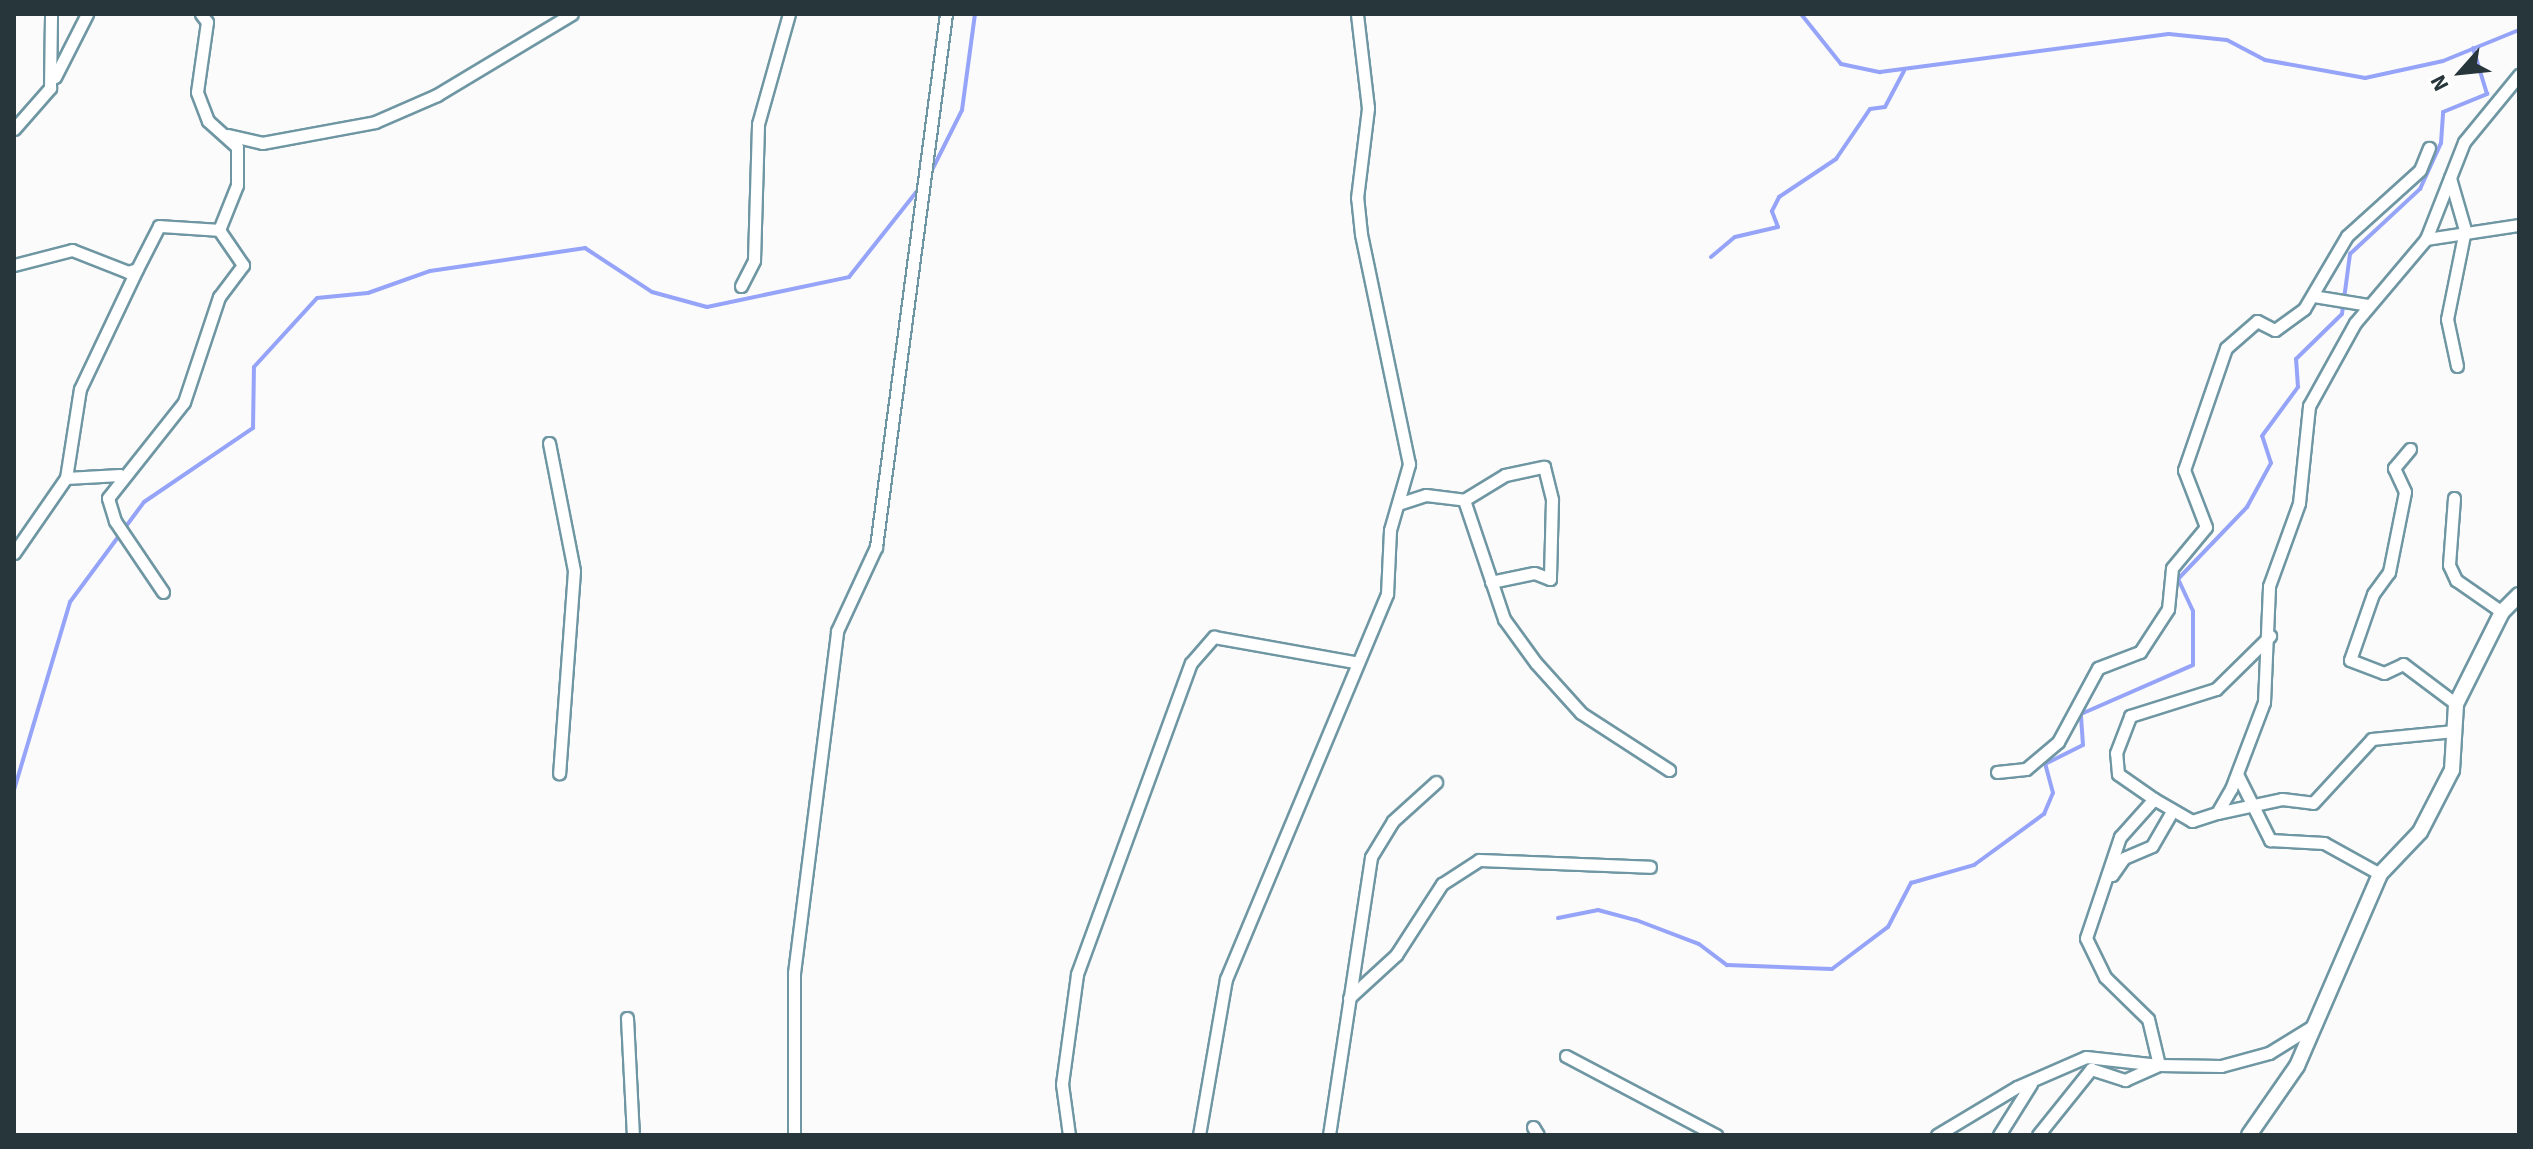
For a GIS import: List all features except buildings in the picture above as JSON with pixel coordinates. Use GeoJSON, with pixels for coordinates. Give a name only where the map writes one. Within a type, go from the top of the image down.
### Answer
{"type":"FeatureCollection","features":[{"type":"Feature","properties":{"kind":"street"},"geometry":{"type":"LineString","coordinates":[[50,88],[51,14]]}},
{"type":"Feature","properties":{"kind":"street"},"geometry":{"type":"LineString","coordinates":[[14,129],[50,88],[87,14]]}},
{"type":"Feature","properties":{"kind":"street"},"geometry":{"type":"LineString","coordinates":[[201,14],[207,22],[197,92],[208,121],[237,147],[237,185],[219,230]]}},
{"type":"Feature","properties":{"kind":"street"},"geometry":{"type":"LineString","coordinates":[[227,135],[262,143],[375,122],[437,95],[572,14]]}},
{"type":"Feature","properties":{"kind":"street"},"geometry":{"type":"LineString","coordinates":[[741,286],[754,260],[758,124],[789,14]]}},
{"type":"Feature","properties":{"kind":"street"},"geometry":{"type":"LineString","coordinates":[[794,1135],[794,973],[837,631],[876,547],[946,14]]}},
{"type":"Feature","properties":{"kind":"street"},"geometry":{"type":"LineString","coordinates":[[1199,1135],[1226,979],[1355,662],[1387,594],[1398,504],[1409,450],[1361,234],[1357,198],[1368,108],[1357,14]]}},
{"type":"Feature","properties":{"kind":"street"},"geometry":{"type":"LineString","coordinates":[[2217,813],[2238,776],[2264,702],[2270,636],[2269,586],[2299,503],[2305,418],[2368,305],[2426,239],[2464,142],[2519,75]]}},
{"type":"Feature","properties":{"kind":"street"},"geometry":{"type":"LineString","coordinates":[[1997,772],[2039,760],[2058,742],[2098,668],[2115,667],[2148,643],[2168,609],[2172,568],[2206,527],[2184,470],[2226,348],[2257,321],[2275,330],[2313,296],[2347,236],[2420,170],[2429,148]]}},
{"type":"Feature","properties":{"kind":"street"},"geometry":{"type":"LineString","coordinates":[[2450,178],[2465,230],[2447,319],[2457,366]]}},
{"type":"Feature","properties":{"kind":"street"},"geometry":{"type":"LineString","coordinates":[[2426,239],[2465,230],[2501,232],[2519,225]]}},
{"type":"Feature","properties":{"kind":"street"},"geometry":{"type":"LineString","coordinates":[[14,553],[66,478],[80,389],[159,226],[219,230]]}},
{"type":"Feature","properties":{"kind":"street"},"geometry":{"type":"LineString","coordinates":[[163,592],[115,521],[108,498],[120,475],[184,402],[219,297],[243,265],[219,230]]}},
{"type":"Feature","properties":{"kind":"street"},"geometry":{"type":"LineString","coordinates":[[14,265],[72,250],[137,269]]}},
{"type":"Feature","properties":{"kind":"street"},"geometry":{"type":"LineString","coordinates":[[2313,296],[2368,305]]}},
{"type":"Feature","properties":{"kind":"street"},"geometry":{"type":"LineString","coordinates":[[549,443],[574,571],[559,773]]}},
{"type":"Feature","properties":{"kind":"street"},"geometry":{"type":"LineString","coordinates":[[2410,449],[2394,468],[2405,492],[2389,572],[2373,594],[2350,660],[2384,673],[2403,664],[2456,704]]}},
{"type":"Feature","properties":{"kind":"street"},"geometry":{"type":"LineString","coordinates":[[1398,504],[1426,495],[1464,500],[1505,475],[1544,467],[1552,500],[1550,579],[1534,573],[1491,582]]}},
{"type":"Feature","properties":{"kind":"street"},"geometry":{"type":"LineString","coordinates":[[66,478],[120,475]]}},
{"type":"Feature","properties":{"kind":"street"},"geometry":{"type":"LineString","coordinates":[[2454,498],[2449,565],[2456,580],[2502,612]]}},
{"type":"Feature","properties":{"kind":"street"},"geometry":{"type":"LineString","coordinates":[[1464,500],[1504,619],[1554,686],[1628,750],[1669,770]]}},
{"type":"Feature","properties":{"kind":"street"},"geometry":{"type":"LineString","coordinates":[[2249,1135],[2316,1023],[2380,874],[2420,832],[2452,770],[2456,704],[2502,612],[2519,595]]}},
{"type":"Feature","properties":{"kind":"street"},"geometry":{"type":"LineString","coordinates":[[2270,636],[2216,689],[2130,716],[2116,753],[2118,774],[2172,812],[2192,821],[2246,803],[2313,803],[2372,739],[2454,731]]}},
{"type":"Feature","properties":{"kind":"street"},"geometry":{"type":"LineString","coordinates":[[1069,1135],[1062,1084],[1077,974],[1191,663],[1214,637],[1355,662]]}},
{"type":"Feature","properties":{"kind":"street"},"geometry":{"type":"LineString","coordinates":[[2238,776],[2246,803],[2270,840],[2324,843],[2380,874]]}},
{"type":"Feature","properties":{"kind":"street"},"geometry":{"type":"LineString","coordinates":[[1329,1135],[1371,857],[1393,821],[1436,782]]}},
{"type":"Feature","properties":{"kind":"street"},"geometry":{"type":"LineString","coordinates":[[2154,799],[2126,823],[2086,938],[2105,977],[2148,1019],[2159,1065]]}},
{"type":"Feature","properties":{"kind":"street"},"geometry":{"type":"LineString","coordinates":[[2108,878],[2124,858],[2152,846],[2172,812]]}},
{"type":"Feature","properties":{"kind":"street"},"geometry":{"type":"LineString","coordinates":[[1349,998],[1396,955],[1442,884],[1479,860],[1650,867]]}},
{"type":"Feature","properties":{"kind":"street"},"geometry":{"type":"LineString","coordinates":[[627,1018],[633,1135]]}},
{"type":"Feature","properties":{"kind":"street"},"geometry":{"type":"LineString","coordinates":[[1937,1135],[2031,1084],[2091,1056],[2159,1065],[2221,1066],[2269,1053],[2316,1023]]}},
{"type":"Feature","properties":{"kind":"street"},"geometry":{"type":"LineString","coordinates":[[1566,1056],[1716,1135]]}},
{"type":"Feature","properties":{"kind":"street"},"geometry":{"type":"LineString","coordinates":[[2038,1135],[2091,1069],[2125,1080],[2159,1065]]}},
{"type":"Feature","properties":{"kind":"street"},"geometry":{"type":"LineString","coordinates":[[1999,1135],[2031,1084]]}},
{"type":"Feature","properties":{"kind":"waterway"},"geometry":{"type":"LineString","coordinates":[[929,176],[962,110],[975,14]]}},
{"type":"Feature","properties":{"kind":"waterway"},"geometry":{"type":"LineString","coordinates":[[1801,14],[1841,64],[1880,72],[2169,34],[2227,40],[2265,60],[2365,78],[2443,61],[2519,30]]}},
{"type":"Feature","properties":{"kind":"waterway"},"geometry":{"type":"LineString","coordinates":[[1558,918],[1598,910],[1636,920],[1699,944],[1727,965],[1832,969],[1888,927],[1911,883],[1974,865],[2044,814],[2053,793],[2045,764],[2083,745],[2081,714],[2193,665],[2193,611],[2178,579],[2247,507],[2271,463],[2262,436],[2298,387],[2296,359],[2342,314],[2350,254],[2420,189],[2441,143],[2443,112],[2487,94],[2473,48]]}},
{"type":"Feature","properties":{"kind":"waterway"},"geometry":{"type":"LineString","coordinates":[[1711,257],[1735,237],[1778,227],[1772,211],[1779,197],[1836,159],[1870,109],[1885,107],[1904,71]]}},
{"type":"Feature","properties":{"kind":"waterway"},"geometry":{"type":"LineString","coordinates":[[14,790],[70,602],[144,502],[253,428],[254,367],[317,298],[368,293],[430,271],[585,248],[652,292],[707,307],[849,277],[921,186]]}}]}
